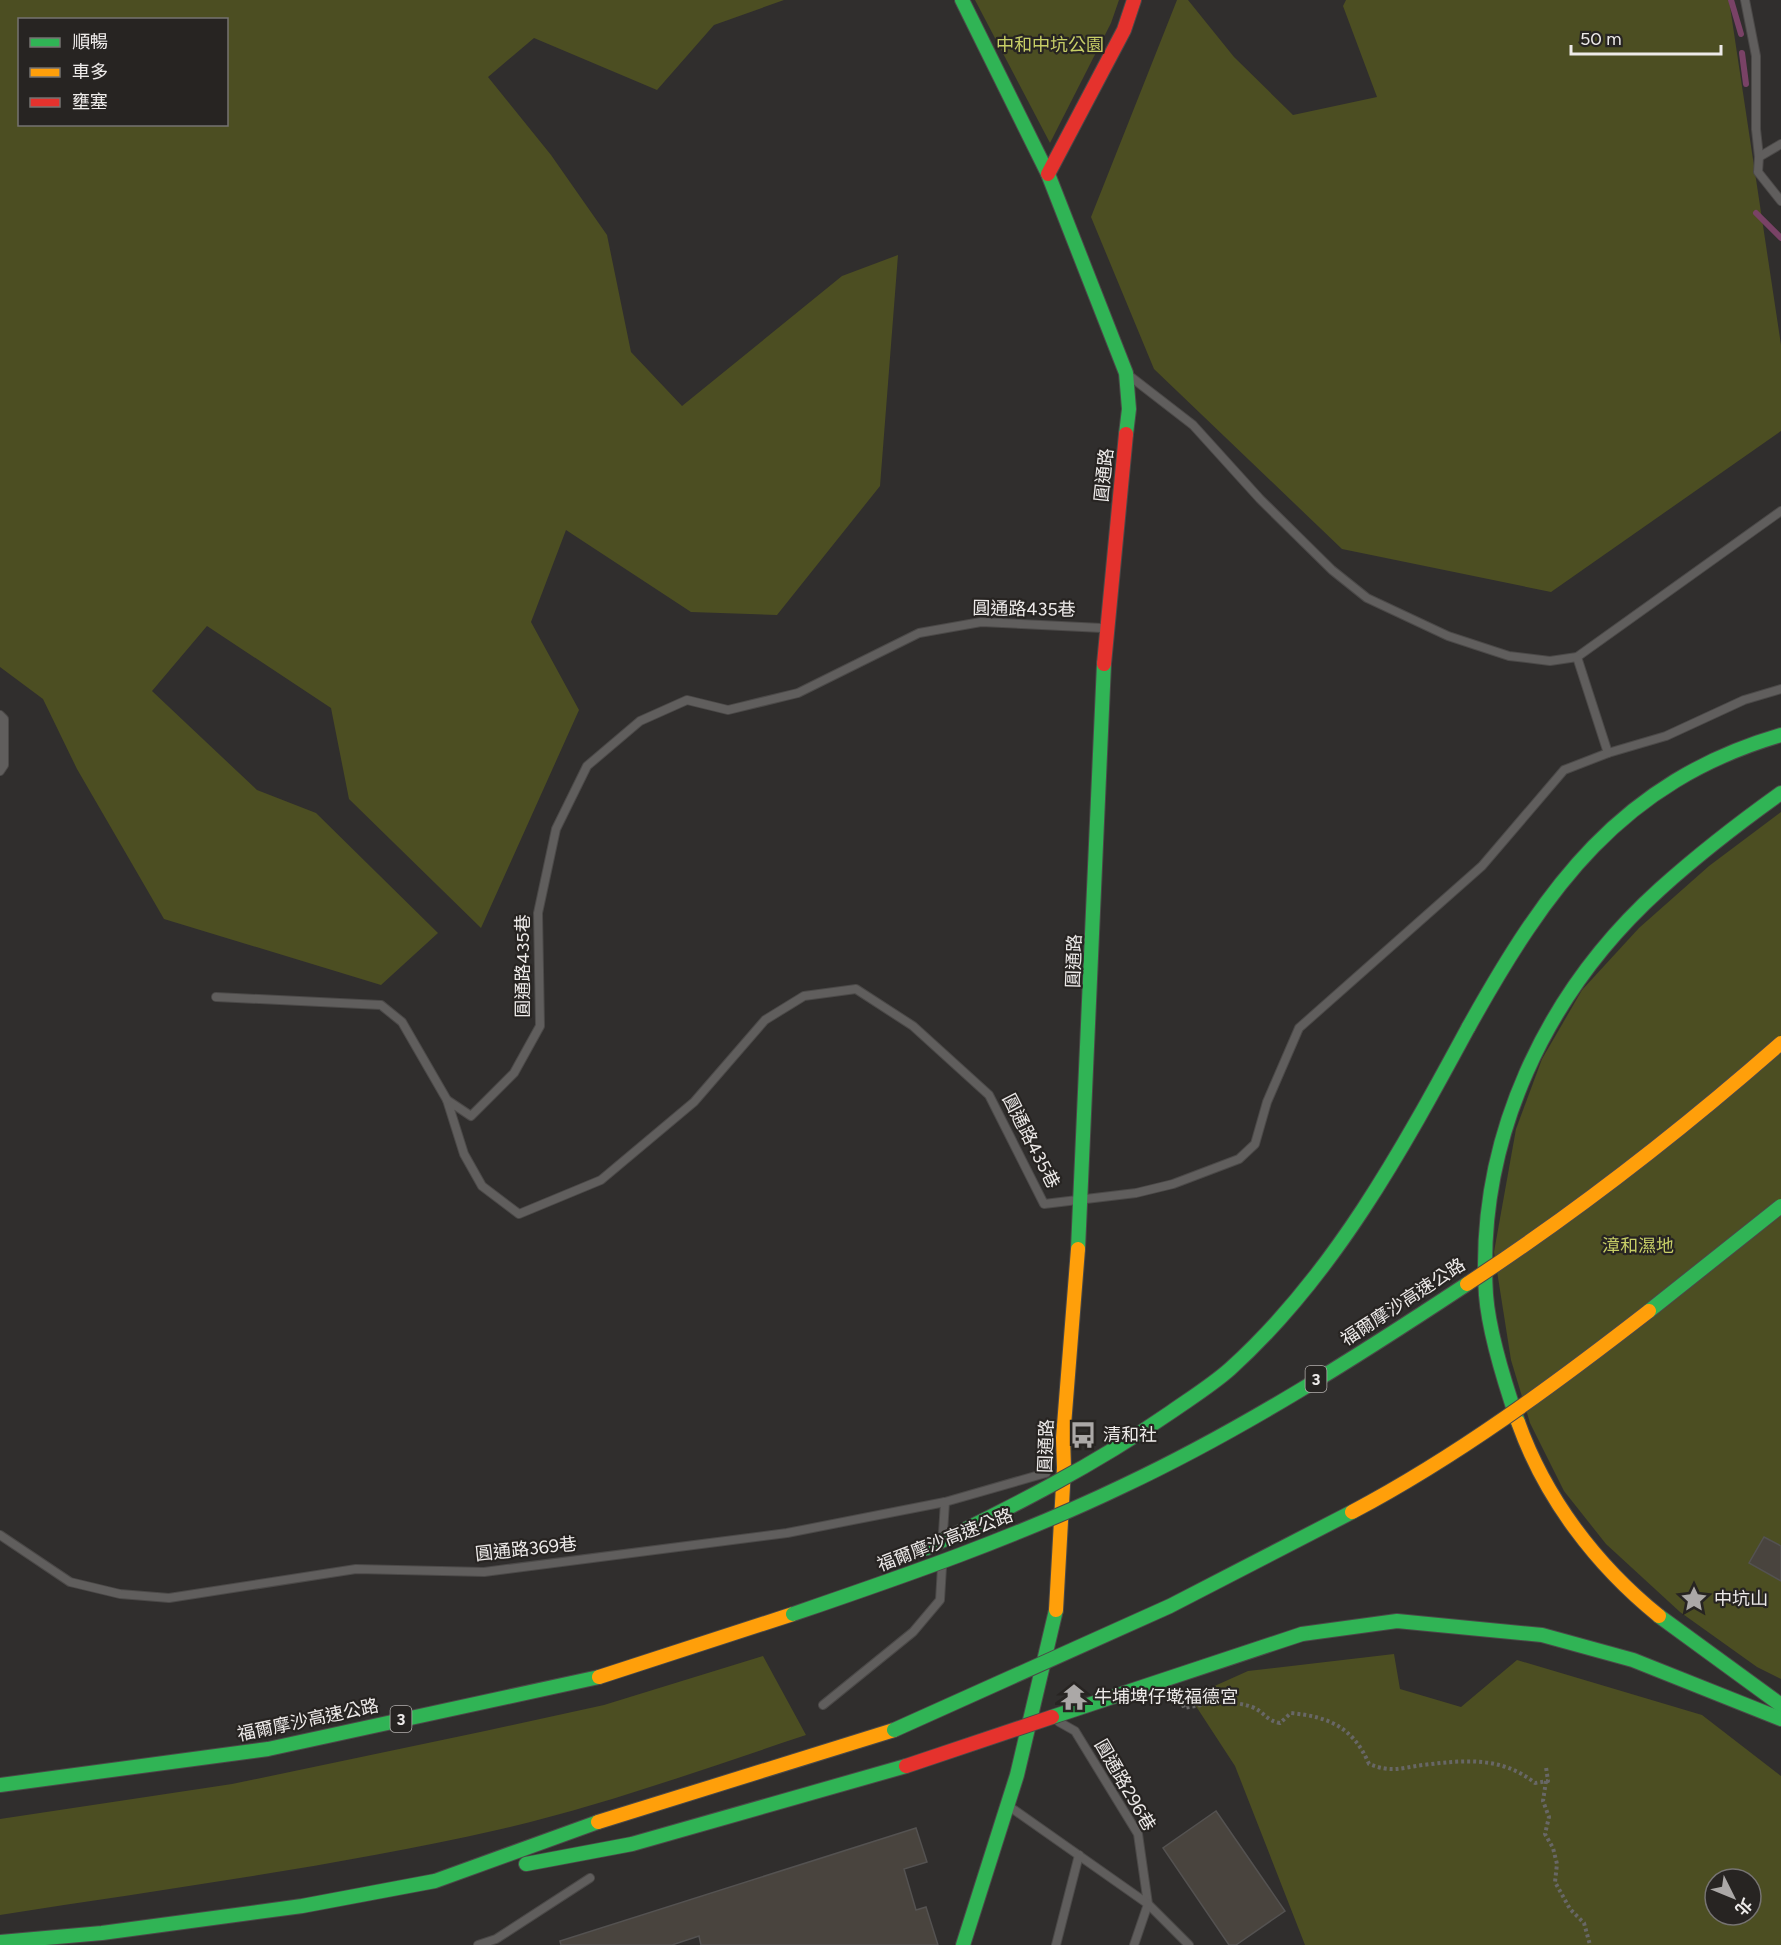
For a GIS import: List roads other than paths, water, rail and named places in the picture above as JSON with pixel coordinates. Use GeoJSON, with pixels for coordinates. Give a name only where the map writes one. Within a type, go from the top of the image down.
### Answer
{"type":"FeatureCollection","features":[{"type":"Feature","properties":{"kind":"main road","name":"圓通路"},"geometry":{"type":"LineString","coordinates":[[962,0],[1048,174],[1126,373],[1129,409],[1105,628],[1082,1199],[1063,1438],[1064,1468],[1057,1605],[1007,1804],[963,1945]]}},
{"type":"Feature","properties":{"kind":"main road"},"geometry":{"type":"LineString","coordinates":[[1048,174],[1124,30],[1134,0]]}},
{"type":"Feature","properties":{"kind":"main road"},"geometry":{"type":"LineString","coordinates":[[793,1614],[1064,1479],[1146,1430],[1229,1370],[1303,1292],[1353,1229],[1402,1148],[1511,952],[1541,906],[1594,846],[1628,813],[1681,775],[1754,741],[1781,735]]}},
{"type":"Feature","properties":{"kind":"main road"},"geometry":{"type":"LineString","coordinates":[[1781,794],[1737,824],[1660,888],[1605,944],[1555,1012],[1532,1054],[1495,1164],[1486,1214],[1486,1297],[1508,1393],[1522,1440],[1551,1493],[1588,1546],[1649,1610],[1781,1705]]}},
{"type":"Feature","properties":{"kind":"main road","name":"福爾摩沙高速公路"},"geometry":{"type":"LineString","coordinates":[[0,1785],[268,1749],[581,1683],[875,1587],[1103,1496],[1194,1450],[1369,1347],[1596,1196],[1781,1043]]}},
{"type":"Feature","properties":{"kind":"main road"},"geometry":{"type":"LineString","coordinates":[[435,1881],[622,1814],[894,1730],[1172,1606],[1295,1544],[1412,1479],[1561,1376],[1696,1276],[1781,1206]]}},
{"type":"Feature","properties":{"kind":"main road"},"geometry":{"type":"LineString","coordinates":[[0,1942],[102,1933],[302,1906],[632,1844],[906,1766],[1302,1634],[1397,1621],[1542,1635],[1633,1660],[1781,1719]]}},
{"type":"Feature","properties":{"kind":"lane"},"geometry":{"type":"LineString","coordinates":[[1744,0],[1756,56],[1758,172],[1781,201]]}},
{"type":"Feature","properties":{"kind":"lane"},"geometry":{"type":"LineString","coordinates":[[1759,157],[1781,144]]}},
{"type":"Feature","properties":{"kind":"lane"},"geometry":{"type":"LineString","coordinates":[[1126,373],[1193,425],[1268,507],[1332,570],[1367,598],[1448,636],[1509,656],[1550,661],[1577,657],[1781,511]]}},
{"type":"Feature","properties":{"kind":"lane","name":"圓通路435巷"},"geometry":{"type":"LineString","coordinates":[[447,1100],[471,1116],[514,1073],[540,1026],[538,913],[556,830],[587,766],[640,721],[687,700],[728,710],[798,693],[919,633],[981,622],[1105,628]]}},
{"type":"Feature","properties":{"kind":"lane"},"geometry":{"type":"LineString","coordinates":[[1577,657],[1608,753]]}},
{"type":"Feature","properties":{"kind":"lane"},"geometry":{"type":"LineString","coordinates":[[1082,1199],[1136,1193],[1173,1184],[1239,1159],[1255,1144],[1267,1102],[1299,1028],[1482,866],[1564,770],[1666,735],[1744,700],[1781,689]]}},
{"type":"Feature","properties":{"kind":"lane"},"geometry":{"type":"LineString","coordinates":[[0,715],[4,719],[3,765],[0,771]]}},
{"type":"Feature","properties":{"kind":"lane","name":"圓通路435巷"},"geometry":{"type":"LineString","coordinates":[[447,1100],[464,1154],[482,1186],[519,1214],[601,1180],[694,1102],[765,1020],[804,996],[856,989],[913,1026],[989,1095],[1044,1204],[1082,1199]]}},
{"type":"Feature","properties":{"kind":"lane"},"geometry":{"type":"LineString","coordinates":[[216,997],[381,1005],[402,1022],[447,1100]]}},
{"type":"Feature","properties":{"kind":"lane","name":"圓通路369巷"},"geometry":{"type":"LineString","coordinates":[[0,1535],[70,1582],[120,1594],[169,1598],[356,1569],[484,1572],[787,1533],[945,1502],[1064,1468]]}},
{"type":"Feature","properties":{"kind":"lane"},"geometry":{"type":"LineString","coordinates":[[823,1705],[913,1632],[940,1600],[945,1502]]}},
{"type":"Feature","properties":{"kind":"lane","name":"圓通路296巷"},"geometry":{"type":"LineString","coordinates":[[1033,1707],[1075,1731],[1138,1834],[1149,1904]]}},
{"type":"Feature","properties":{"kind":"lane"},"geometry":{"type":"LineString","coordinates":[[1007,1804],[1149,1904],[1189,1945]]}},
{"type":"Feature","properties":{"kind":"lane"},"geometry":{"type":"LineString","coordinates":[[1056,1945],[1079,1855]]}},
{"type":"Feature","properties":{"kind":"lane"},"geometry":{"type":"LineString","coordinates":[[478,1945],[495,1939],[590,1878]]}},
{"type":"Feature","properties":{"kind":"lane"},"geometry":{"type":"LineString","coordinates":[[1134,1945],[1149,1904]]}},
{"type":"Feature","properties":{"kind":"waterway"},"geometry":{"type":"LineString","coordinates":[[1731,0],[1741,34]]}},
{"type":"Feature","properties":{"kind":"waterway"},"geometry":{"type":"LineString","coordinates":[[1742,53],[1746,84]]}},
{"type":"Feature","properties":{"kind":"waterway"},"geometry":{"type":"LineString","coordinates":[[1756,213],[1781,238]]}},
{"type":"Feature","properties":{"kind":"place","name":"清和社"},"geometry":{"type":"Point","coordinates":[1083,1435]}},
{"type":"Feature","properties":{"kind":"place","name":"中坑山"},"geometry":{"type":"Point","coordinates":[1694,1599]}},
{"type":"Feature","properties":{"kind":"place","name":"牛埔埤仔墘福德宮"},"geometry":{"type":"Point","coordinates":[1074,1697]}},
{"type":"Feature","properties":{"kind":"park label","name":"中和中坑公園"},"geometry":{"type":"Point","coordinates":[1050,45]}},
{"type":"Feature","properties":{"kind":"park label","name":"漳和濕地"},"geometry":{"type":"Point","coordinates":[1638,1246]}}]}
